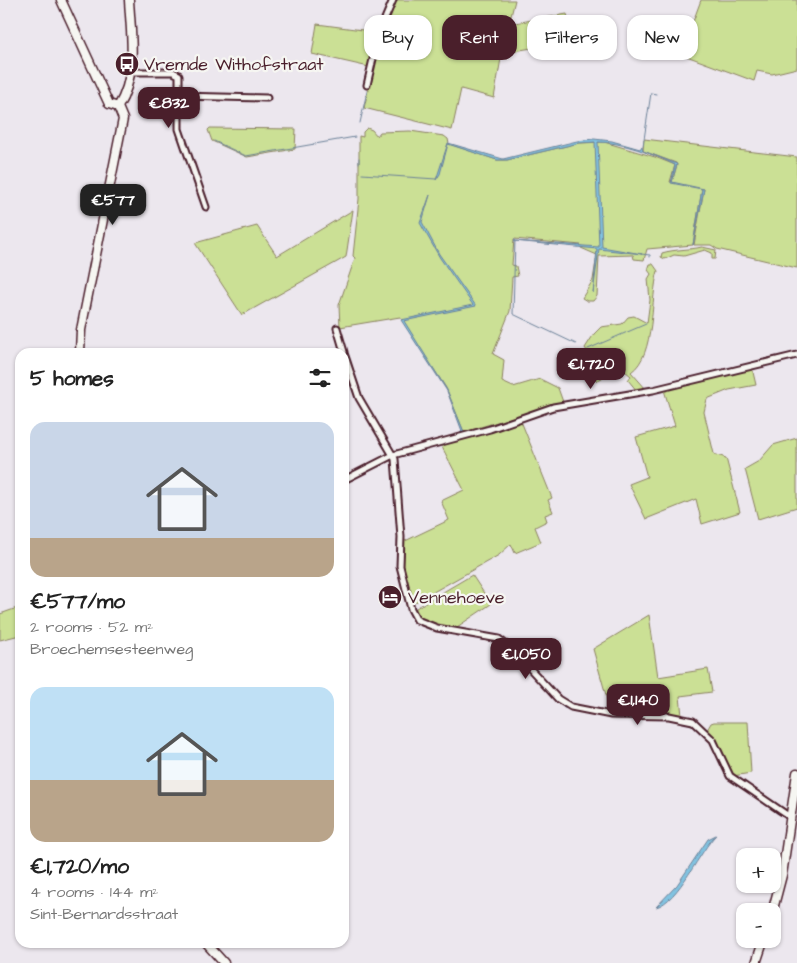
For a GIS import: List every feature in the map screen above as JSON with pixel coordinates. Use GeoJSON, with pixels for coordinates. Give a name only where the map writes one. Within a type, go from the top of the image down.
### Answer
{"type":"FeatureCollection","features":[{"type":"Feature","properties":{"kind":"street"},"geometry":{"type":"LineString","coordinates":[[61,0],[107,100],[111,105],[118,107],[123,119],[83,323],[80,348]]}},
{"type":"Feature","properties":{"kind":"street"},"geometry":{"type":"LineString","coordinates":[[118,107],[127,90],[131,72],[129,0]]}},
{"type":"Feature","properties":{"kind":"street"},"geometry":{"type":"LineString","coordinates":[[367,86],[379,33],[393,0]]}},
{"type":"Feature","properties":{"kind":"street"},"geometry":{"type":"LineString","coordinates":[[131,72],[178,72],[179,129],[206,207]]}},
{"type":"Feature","properties":{"kind":"street"},"geometry":{"type":"LineString","coordinates":[[179,96],[267,98]]}},
{"type":"Feature","properties":{"kind":"street"},"geometry":{"type":"LineString","coordinates":[[337,328],[343,348]]}},
{"type":"Feature","properties":{"kind":"street"},"geometry":{"type":"LineString","coordinates":[[349,477],[393,455],[490,429],[567,404],[653,390],[797,355]]}},
{"type":"Feature","properties":{"kind":"street"},"geometry":{"type":"LineString","coordinates":[[349,368],[359,398],[393,455],[396,464],[400,566],[415,617],[423,623],[437,628],[499,639],[512,649],[558,699],[571,706],[625,717],[668,716],[692,721],[713,740],[730,776],[790,817]]}},
{"type":"Feature","properties":{"kind":"street"},"geometry":{"type":"LineString","coordinates":[[775,903],[782,875],[797,774]]}},
{"type":"Feature","properties":{"kind":"street"},"geometry":{"type":"LineString","coordinates":[[210,948],[224,963]]}},
{"type":"Feature","properties":{"kind":"street"},"geometry":{"type":"LineString","coordinates":[[756,963],[761,948]]}},
{"type":"Feature","properties":{"kind":"green space"},"geometry":{"type":"Polygon","coordinates":[[[395,0],[515,0],[511,15],[442,15],[442,60],[501,60],[494,98],[461,89],[452,130],[364,108],[375,60],[432,60],[432,15],[389,15],[395,0]]]}},
{"type":"Feature","properties":{"kind":"green space"},"geometry":{"type":"Polygon","coordinates":[[[701,0],[797,0],[797,68],[772,74],[757,71],[754,81],[697,60],[698,15],[695,15],[701,0]]]}},
{"type":"Feature","properties":{"kind":"green space"},"geometry":{"type":"Polygon","coordinates":[[[527,21],[527,49],[517,50],[517,23],[527,21]]]}},
{"type":"Feature","properties":{"kind":"green space"},"geometry":{"type":"Polygon","coordinates":[[[317,24],[364,30],[364,60],[371,60],[369,67],[312,54],[317,24]]]}},
{"type":"Feature","properties":{"kind":"green space"},"geometry":{"type":"Polygon","coordinates":[[[210,128],[296,129],[295,149],[247,157],[212,141],[208,130],[210,128]]]}},
{"type":"Feature","properties":{"kind":"green space"},"geometry":{"type":"Polygon","coordinates":[[[367,128],[372,130],[377,136],[380,132],[410,131],[444,136],[448,139],[449,144],[497,160],[507,160],[579,143],[604,142],[675,165],[670,182],[672,182],[676,163],[643,151],[644,139],[797,157],[797,268],[717,249],[711,245],[694,245],[704,189],[702,189],[693,245],[647,249],[644,260],[634,259],[633,255],[599,256],[597,296],[593,301],[587,301],[582,298],[593,280],[597,255],[581,248],[581,245],[514,239],[512,265],[516,266],[518,276],[512,277],[510,311],[493,354],[504,360],[502,382],[513,387],[540,379],[558,388],[563,402],[464,432],[446,388],[400,317],[340,327],[339,305],[355,258],[353,256],[359,199],[359,136],[363,137],[363,132],[367,128]]]}},
{"type":"Feature","properties":{"kind":"green space"},"geometry":{"type":"Polygon","coordinates":[[[353,210],[346,257],[242,315],[195,243],[257,226],[277,256],[353,210]]]}},
{"type":"Feature","properties":{"kind":"green space"},"geometry":{"type":"Polygon","coordinates":[[[702,247],[716,250],[715,259],[712,259],[712,253],[705,250],[684,256],[674,255],[665,259],[661,257],[662,253],[702,247]]]}},
{"type":"Feature","properties":{"kind":"green space"},"geometry":{"type":"Polygon","coordinates":[[[650,264],[653,264],[658,271],[651,325],[645,353],[639,364],[631,372],[646,389],[637,391],[628,380],[631,376],[620,367],[614,374],[603,376],[602,379],[597,381],[593,376],[597,366],[585,348],[601,327],[622,324],[628,317],[634,316],[647,323],[650,300],[648,279],[651,274],[648,270],[650,264]]]}},
{"type":"Feature","properties":{"kind":"green space"},"geometry":{"type":"Polygon","coordinates":[[[752,368],[756,385],[729,390],[707,399],[704,412],[714,454],[726,458],[740,512],[702,524],[696,499],[646,519],[629,484],[647,477],[636,437],[675,426],[664,390],[752,368]]]}},
{"type":"Feature","properties":{"kind":"green space"},"geometry":{"type":"Polygon","coordinates":[[[521,421],[552,498],[548,500],[553,512],[545,515],[547,521],[535,527],[541,542],[515,553],[511,544],[499,555],[412,604],[403,570],[403,542],[449,520],[441,501],[464,490],[440,443],[521,421]]]}},
{"type":"Feature","properties":{"kind":"green space"},"geometry":{"type":"Polygon","coordinates":[[[797,438],[797,507],[758,519],[745,469],[759,461],[773,445],[797,438]]]}},
{"type":"Feature","properties":{"kind":"green space"},"geometry":{"type":"Polygon","coordinates":[[[472,575],[491,604],[454,629],[438,626],[423,620],[415,612],[416,608],[472,575]]]}},
{"type":"Feature","properties":{"kind":"green space"},"geometry":{"type":"Polygon","coordinates":[[[15,609],[15,636],[0,640],[0,614],[15,609]]]}},
{"type":"Feature","properties":{"kind":"green space"},"geometry":{"type":"Polygon","coordinates":[[[649,615],[658,677],[708,669],[712,692],[680,696],[682,716],[611,713],[593,649],[649,615]]]}},
{"type":"Feature","properties":{"kind":"green space"},"geometry":{"type":"Polygon","coordinates":[[[748,722],[751,773],[733,776],[715,741],[707,730],[711,723],[748,722]]]}},
{"type":"Feature","properties":{"kind":"water"},"geometry":{"type":"Polygon","coordinates":[[[594,139],[612,141],[640,149],[642,146],[643,151],[677,164],[672,182],[704,189],[693,245],[702,189],[671,183],[675,165],[667,161],[627,146],[598,142],[602,247],[642,254],[599,249],[593,293],[597,249],[514,241],[599,247],[595,142],[579,143],[507,160],[497,160],[448,144],[440,174],[436,180],[448,143],[503,159],[577,141],[594,139]]]}},
{"type":"Feature","properties":{"kind":"water"},"geometry":{"type":"Polygon","coordinates":[[[430,195],[422,222],[439,254],[476,306],[404,321],[447,390],[464,432],[459,434],[462,431],[447,391],[401,320],[473,305],[440,258],[420,223],[430,195]]]}},
{"type":"Feature","properties":{"kind":"water"},"geometry":{"type":"Polygon","coordinates":[[[716,835],[673,896],[656,907],[677,885],[708,839],[716,835]]]}},
{"type":"Feature","properties":{"kind":"waterway"},"geometry":{"type":"LineString","coordinates":[[360,123],[368,87]]}},
{"type":"Feature","properties":{"kind":"waterway"},"geometry":{"type":"LineString","coordinates":[[643,146],[651,93],[656,94]]}},
{"type":"Feature","properties":{"kind":"waterway"},"geometry":{"type":"LineString","coordinates":[[214,141],[246,156],[355,137]]}},
{"type":"Feature","properties":{"kind":"waterway"},"geometry":{"type":"LineString","coordinates":[[359,158],[359,163]]}},
{"type":"Feature","properties":{"kind":"waterway"},"geometry":{"type":"LineString","coordinates":[[362,174],[436,179]]}},
{"type":"Feature","properties":{"kind":"waterway"},"geometry":{"type":"LineString","coordinates":[[515,240],[513,314],[576,344]]}},
{"type":"Feature","properties":{"kind":"waterway"},"geometry":{"type":"LineString","coordinates":[[641,254],[650,255],[650,257]]}},
{"type":"Feature","properties":{"kind":"waterway"},"geometry":{"type":"LineString","coordinates":[[588,349],[646,324]]}},
{"type":"Feature","properties":{"kind":"waterway"},"geometry":{"type":"LineString","coordinates":[[489,640],[498,642]]}},
{"type":"Feature","properties":{"kind":"waterway"},"geometry":{"type":"LineString","coordinates":[[521,663],[564,708],[602,716]]}},
{"type":"Feature","properties":{"kind":"waterway"},"geometry":{"type":"LineString","coordinates":[[616,718],[658,718]]}},
{"type":"Feature","properties":{"kind":"waterway"},"geometry":{"type":"LineString","coordinates":[[711,741],[727,775],[745,790]]}},
{"type":"Feature","properties":{"kind":"waterway"},"geometry":{"type":"LineString","coordinates":[[749,792],[754,796]]}},
{"type":"Feature","properties":{"kind":"waterway"},"geometry":{"type":"LineString","coordinates":[[762,801],[778,814]]}},
{"type":"Feature","properties":{"kind":"place","name":"Vremde Withofstraat"},"geometry":{"type":"Point","coordinates":[127,64]}},
{"type":"Feature","properties":{"kind":"place","name":"Vennehoeve"},"geometry":{"type":"Point","coordinates":[390,597]}}]}
